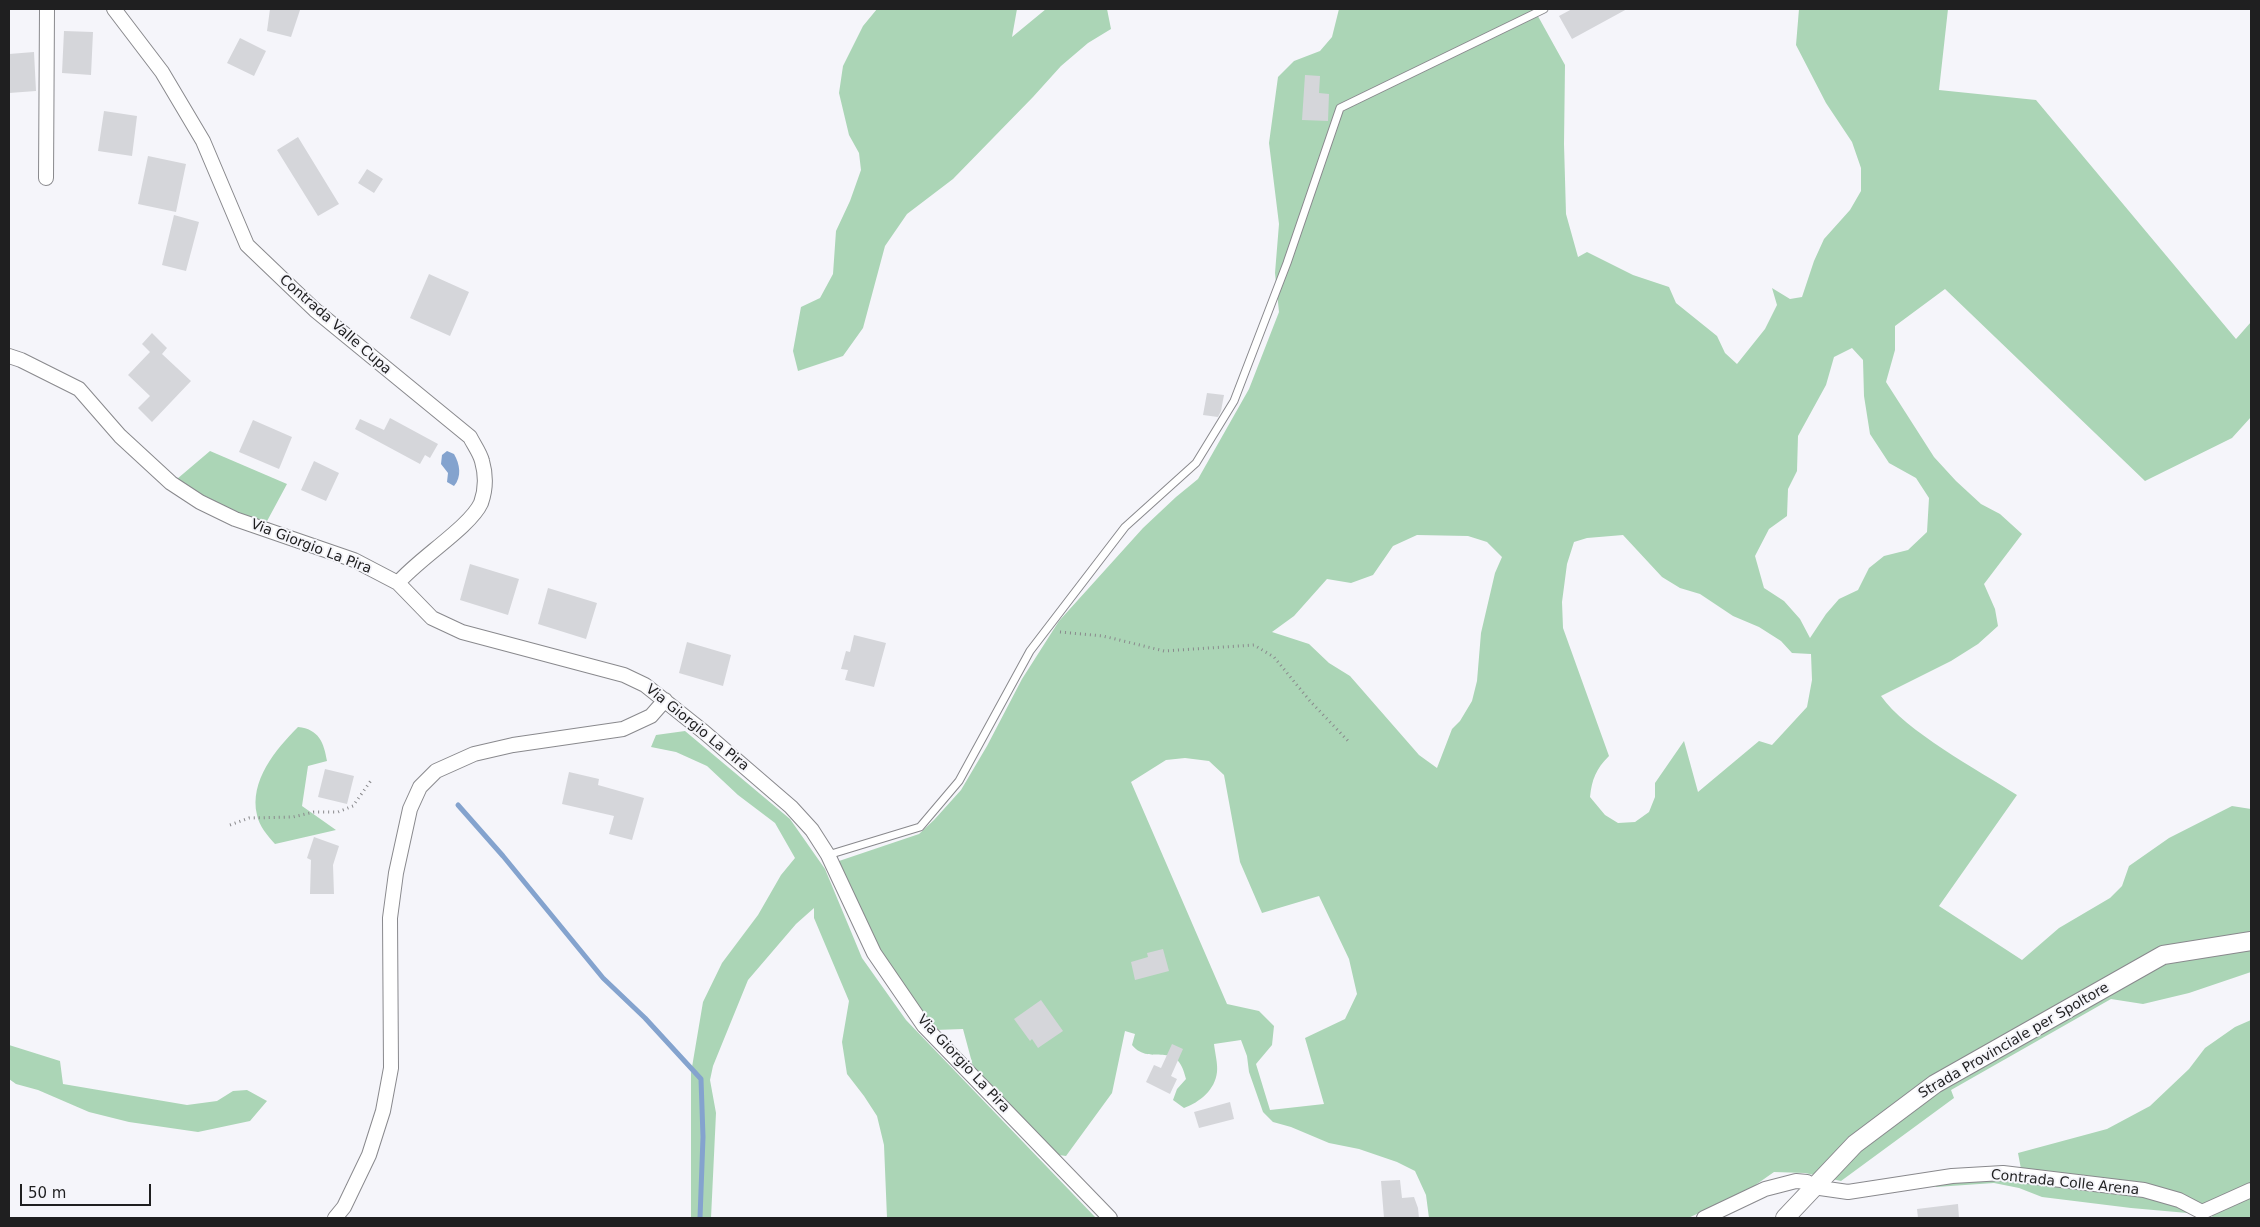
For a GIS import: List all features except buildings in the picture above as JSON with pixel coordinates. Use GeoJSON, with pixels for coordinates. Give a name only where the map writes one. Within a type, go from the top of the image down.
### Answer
{"type":"FeatureCollection","features":[{"type":"Feature","properties":{"kind":"street"},"geometry":{"type":"LineString","coordinates":[[46,178],[47,9]]}},
{"type":"Feature","properties":{"kind":"street","name":"Contrada Valle Cupa"},"geometry":{"type":"LineString","coordinates":[[114,9],[162,72],[203,141],[247,246],[314,310],[470,437],[482,459],[486,481],[480,503],[469,519],[407,571],[398,584]]}},
{"type":"Feature","properties":{"kind":"street","name":"Via Giorgio La Pira"},"geometry":{"type":"LineString","coordinates":[[9,356],[79,389],[120,436],[171,483],[200,502],[235,519],[354,560],[398,584],[410,593],[422,610],[443,624],[480,638],[624,675],[645,685],[665,700],[791,807],[812,830],[828,856],[874,953],[924,1026],[1110,1218]]}},
{"type":"Feature","properties":{"kind":"street"},"geometry":{"type":"LineString","coordinates":[[335,1218],[344,1207],[368,1155],[383,1111],[391,1068],[390,918],[396,873],[410,809],[420,787],[436,771],[474,754],[513,745],[623,729],[651,716],[665,700]]}},
{"type":"Feature","properties":{"kind":"street","name":"Strada Provinciale per Spoltore"},"geometry":{"type":"LineString","coordinates":[[1785,1218],[1855,1144],[1935,1084],[2163,954],[2251,942]]}},
{"type":"Feature","properties":{"kind":"street","name":"Contrada Colle Arena"},"geometry":{"type":"LineString","coordinates":[[1813,1187],[1848,1192],[1952,1176],[2003,1173],[2144,1190],[2179,1200],[2205,1215],[2251,1190]]}},
{"type":"Feature","properties":{"kind":"street"},"geometry":{"type":"LineString","coordinates":[[1704,1218],[1765,1189],[1796,1180],[1807,1182],[1813,1187]]}},
{"type":"Feature","properties":{"kind":"lane"},"geometry":{"type":"LineString","coordinates":[[828,856],[920,827],[959,781],[1030,651],[1044,632],[1125,527],[1196,463],[1234,401],[1287,263],[1340,108],[1544,9]]}},
{"type":"Feature","properties":{"kind":"path"},"geometry":{"type":"LineString","coordinates":[[1044,632],[1073,632],[1104,636],[1164,651],[1254,645],[1274,657],[1310,701],[1350,743]]}},
{"type":"Feature","properties":{"kind":"path"},"geometry":{"type":"LineString","coordinates":[[230,825],[249,818],[293,817],[314,812],[338,812],[353,806],[372,779]]}},
{"type":"Feature","properties":{"kind":"green space"},"geometry":{"type":"Polygon","coordinates":[[[877,9],[1017,9],[1012,37],[1046,9],[1107,9],[1111,29],[1088,43],[1061,66],[953,179],[907,214],[885,246],[863,328],[843,356],[798,371],[793,351],[801,307],[820,298],[833,274],[836,231],[850,201],[861,170],[859,153],[849,135],[839,93],[843,66],[863,26],[877,9]]]}},
{"type":"Feature","properties":{"kind":"green space"},"geometry":{"type":"Polygon","coordinates":[[[1339,9],[1534,9],[1565,65],[1564,144],[1566,214],[1578,257],[1587,252],[1633,275],[1669,287],[1676,303],[1717,336],[1725,353],[1737,364],[1765,329],[1777,305],[1772,288],[1790,299],[1802,297],[1814,261],[1824,239],[1850,210],[1861,191],[1861,168],[1852,142],[1826,103],[1796,45],[1799,9],[1948,9],[1939,90],[2036,100],[2236,339],[2251,322],[2251,417],[2232,438],[2145,481],[1945,289],[1895,326],[1895,350],[1886,382],[1934,457],[1981,504],[2000,514],[2022,534],[1984,584],[1995,609],[1998,626],[1978,644],[1951,661],[1881,696],[1907,723],[1924,736],[2017,795],[1939,906],[2022,960],[2059,928],[2110,898],[2122,886],[2129,866],[2169,838],[2232,806],[2251,809],[2251,972],[2189,993],[2143,1004],[2111,999],[1951,1090],[1954,1098],[1841,1181],[1805,1173],[1774,1172],[1744,1193],[1688,1218],[1429,1218],[1426,1195],[1415,1171],[1397,1162],[1359,1149],[1329,1143],[1291,1127],[1273,1122],[1263,1112],[1249,1072],[1247,1056],[1241,1040],[1214,1044],[1217,1062],[1216,1078],[1210,1090],[1201,1099],[1184,1108],[1173,1100],[1177,1089],[1186,1079],[1182,1066],[1176,1059],[1170,1056],[1147,1054],[1139,1051],[1132,1045],[1135,1034],[1125,1031],[1112,1093],[1066,1156],[1059,1155],[974,1070],[963,1029],[935,1030],[902,989],[861,917],[839,861],[919,834],[934,820],[961,790],[987,746],[1022,679],[1059,621],[1143,528],[1198,479],[1249,389],[1279,312],[1275,273],[1279,224],[1269,143],[1278,77],[1294,61],[1320,51],[1332,37],[1339,9]],[[1852,348],[1834,357],[1826,385],[1798,436],[1797,471],[1788,489],[1787,516],[1769,529],[1755,556],[1764,588],[1784,601],[1800,619],[1810,638],[1839,599],[1858,590],[1869,568],[1884,556],[1908,550],[1927,532],[1929,498],[1916,478],[1889,463],[1870,434],[1864,396],[1863,360],[1852,348]],[[1417,535],[1393,546],[1373,575],[1351,583],[1327,579],[1294,616],[1272,632],[1309,644],[1329,663],[1350,676],[1419,755],[1437,768],[1452,729],[1460,721],[1472,701],[1477,681],[1481,633],[1495,573],[1502,557],[1487,542],[1468,536],[1417,535]],[[1623,535],[1587,538],[1574,542],[1567,564],[1562,602],[1563,628],[1609,756],[1595,775],[1590,797],[1605,815],[1618,823],[1635,822],[1649,812],[1655,797],[1655,783],[1684,741],[1698,792],[1759,741],[1772,745],[1807,707],[1812,680],[1811,654],[1792,653],[1781,641],[1759,627],[1733,616],[1700,594],[1680,588],[1662,577],[1623,535]],[[1185,758],[1166,760],[1131,782],[1227,1004],[1259,1011],[1274,1026],[1272,1045],[1256,1064],[1270,1110],[1324,1104],[1305,1038],[1345,1019],[1357,994],[1349,959],[1319,896],[1262,913],[1240,862],[1224,775],[1209,761],[1185,758]]]}},
{"type":"Feature","properties":{"kind":"green space"},"geometry":{"type":"Polygon","coordinates":[[[210,451],[287,484],[266,523],[220,505],[177,479],[210,451]]]}},
{"type":"Feature","properties":{"kind":"green space"},"geometry":{"type":"Polygon","coordinates":[[[298,727],[305,728],[316,734],[322,743],[327,761],[308,766],[302,806],[336,830],[275,844],[264,831],[258,819],[257,790],[266,766],[281,745],[298,727]]]}},
{"type":"Feature","properties":{"kind":"green space"},"geometry":{"type":"Polygon","coordinates":[[[685,731],[790,819],[825,869],[862,958],[906,1020],[1096,1218],[887,1218],[884,1145],[877,1116],[847,1074],[842,1042],[849,1001],[814,918],[814,908],[796,924],[748,980],[713,1066],[710,1080],[716,1113],[711,1218],[691,1218],[691,1073],[703,1002],[722,963],[758,915],[781,875],[795,858],[775,823],[738,795],[707,766],[676,752],[651,747],[656,735],[685,731]]]}},
{"type":"Feature","properties":{"kind":"green space"},"geometry":{"type":"Polygon","coordinates":[[[2251,1020],[2251,1218],[2214,1218],[2210,1215],[2042,1197],[2019,1188],[1994,1183],[1936,1187],[1926,1173],[2021,1169],[2018,1153],[2107,1129],[2150,1106],[2189,1069],[2205,1048],[2235,1027],[2251,1020]]]}},
{"type":"Feature","properties":{"kind":"green space"},"geometry":{"type":"Polygon","coordinates":[[[9,1045],[60,1061],[63,1084],[187,1105],[217,1101],[233,1091],[247,1090],[267,1101],[250,1121],[198,1132],[129,1122],[89,1112],[38,1090],[16,1084],[9,1079],[9,1045]]]}},
{"type":"Feature","properties":{"kind":"water"},"geometry":{"type":"Polygon","coordinates":[[[447,451],[454,454],[459,466],[458,479],[454,486],[447,482],[448,473],[441,464],[442,455],[447,451]]]}},
{"type":"Feature","properties":{"kind":"waterway"},"geometry":{"type":"LineString","coordinates":[[458,805],[503,856],[603,978],[645,1018],[701,1079],[703,1137],[700,1218]]}}]}
